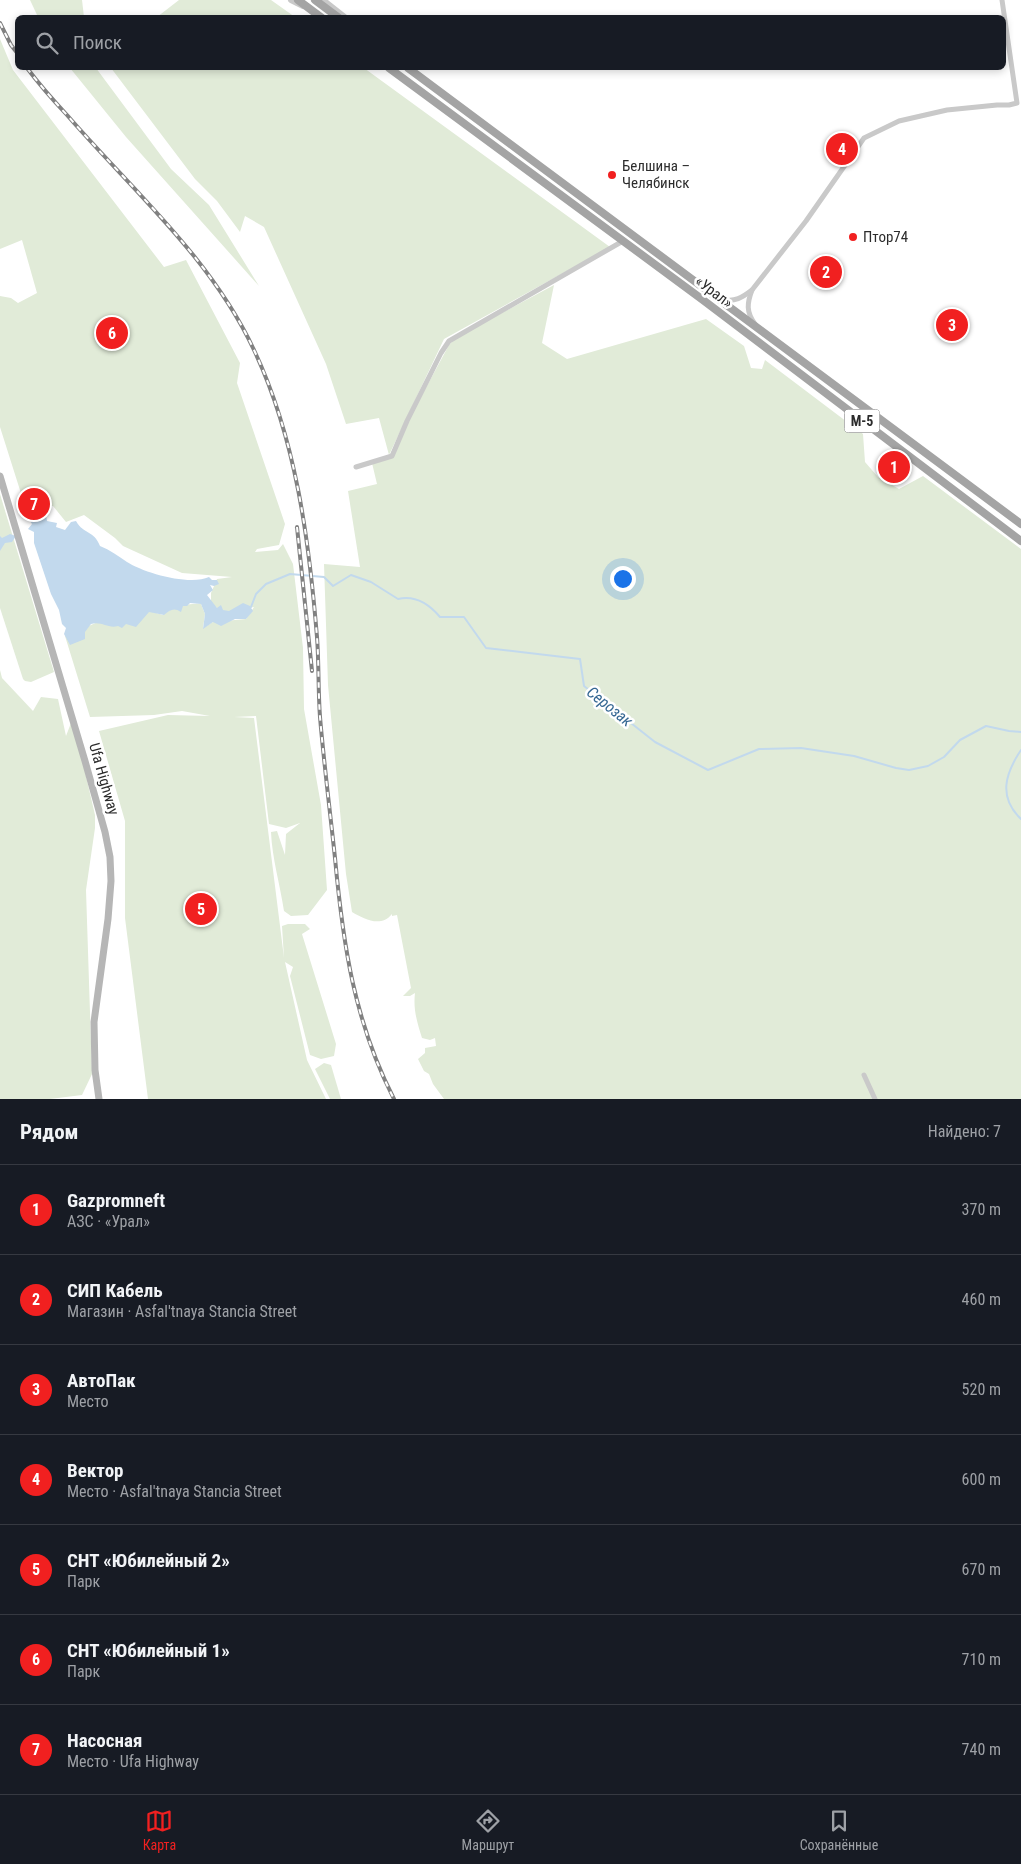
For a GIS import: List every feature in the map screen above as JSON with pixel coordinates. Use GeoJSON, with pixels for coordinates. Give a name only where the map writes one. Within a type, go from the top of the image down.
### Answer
{"type":"FeatureCollection","features":[{"type":"Feature","properties":{"kind":"main road"},"geometry":{"type":"LineString","coordinates":[[298,0],[318,15]]}},
{"type":"Feature","properties":{"kind":"main road"},"geometry":{"type":"LineString","coordinates":[[315,0],[335,15]]}},
{"type":"Feature","properties":{"kind":"main road","name":"«Урал»"},"geometry":{"type":"LineString","coordinates":[[392,70],[622,240],[1021,541]]}},
{"type":"Feature","properties":{"kind":"main road","name":"«Урал»"},"geometry":{"type":"LineString","coordinates":[[411,70],[1021,524]]}},
{"type":"Feature","properties":{"kind":"main road","name":"Ufa Highway"},"geometry":{"type":"LineString","coordinates":[[0,476],[90,779],[110,857],[111,881],[108,919],[94,1022],[95,1062],[99,1099]]}},
{"type":"Feature","properties":{"kind":"street"},"geometry":{"type":"LineString","coordinates":[[290,0],[308,8]]}},
{"type":"Feature","properties":{"kind":"street"},"geometry":{"type":"LineString","coordinates":[[323,0],[342,15]]}},
{"type":"Feature","properties":{"kind":"street"},"geometry":{"type":"LineString","coordinates":[[1002,0],[1004,15]]}},
{"type":"Feature","properties":{"kind":"street"},"geometry":{"type":"LineString","coordinates":[[715,297],[734,300],[744,297],[752,290],[806,221],[864,138],[899,121],[947,110],[1009,105],[1019,102],[1006,24]]}},
{"type":"Feature","properties":{"kind":"street"},"geometry":{"type":"LineString","coordinates":[[356,468],[392,456],[436,362],[449,341],[622,240]]}},
{"type":"Feature","properties":{"kind":"street"},"geometry":{"type":"LineString","coordinates":[[752,290],[748,300],[749,314],[753,322],[764,334]]}},
{"type":"Feature","properties":{"kind":"street"},"geometry":{"type":"LineString","coordinates":[[864,1075],[875,1099]]}},
{"type":"Feature","properties":{"kind":"green space"},"geometry":{"type":"Polygon","coordinates":[[[30,0],[82,0],[84,15],[37,15],[30,0]]]}},
{"type":"Feature","properties":{"kind":"green space"},"geometry":{"type":"Polygon","coordinates":[[[179,0],[271,0],[292,15],[160,15],[179,0]]]}},
{"type":"Feature","properties":{"kind":"green space"},"geometry":{"type":"Polygon","coordinates":[[[0,39],[13,70],[164,267],[186,260],[240,363],[237,383],[285,524],[279,545],[257,549],[255,552],[278,550],[283,544],[293,564],[303,648],[304,709],[321,805],[327,890],[308,915],[291,916],[284,911],[274,861],[271,832],[277,831],[285,855],[286,834],[300,823],[286,828],[269,824],[256,716],[234,717],[254,718],[284,958],[282,926],[305,924],[310,929],[302,934],[336,1044],[334,1056],[321,1059],[310,1055],[290,976],[293,967],[285,962],[307,1060],[326,1099],[148,1099],[125,918],[125,821],[99,731],[168,715],[210,716],[182,711],[154,715],[90,717],[65,636],[98,622],[113,625],[125,624],[149,611],[163,615],[176,608],[196,604],[201,604],[205,614],[203,628],[213,622],[246,619],[254,607],[228,612],[211,604],[211,593],[217,579],[232,577],[182,573],[123,546],[84,515],[66,522],[53,506],[25,506],[0,427],[0,296],[11,298],[18,303],[37,293],[22,240],[0,249],[0,39]]]}},
{"type":"Feature","properties":{"kind":"green space"},"geometry":{"type":"Polygon","coordinates":[[[72,70],[97,70],[171,169],[209,205],[259,286],[126,137],[72,70]]]}},
{"type":"Feature","properties":{"kind":"green space"},"geometry":{"type":"Polygon","coordinates":[[[113,70],[367,70],[610,247],[444,339],[389,455],[379,418],[346,424],[326,364],[264,227],[245,216],[240,232],[217,201],[195,179],[113,70]]]}},
{"type":"Feature","properties":{"kind":"green space"},"geometry":{"type":"Polygon","coordinates":[[[554,285],[542,343],[567,359],[706,319],[744,346],[751,368],[762,369],[765,360],[863,434],[865,462],[878,477],[899,489],[923,476],[1021,549],[1021,1099],[444,1099],[433,1084],[429,1074],[424,1071],[418,1059],[425,1053],[425,1048],[436,1046],[435,1038],[430,1040],[422,1038],[415,1010],[415,993],[410,996],[403,996],[411,988],[397,915],[392,916],[392,914],[383,921],[372,921],[352,912],[346,874],[328,685],[324,564],[360,567],[348,491],[377,484],[372,463],[388,458],[449,345],[455,338],[554,285]]]}},
{"type":"Feature","properties":{"kind":"green space"},"geometry":{"type":"Polygon","coordinates":[[[0,494],[54,672],[31,682],[23,679],[0,608],[0,494]]]}},
{"type":"Feature","properties":{"kind":"green space"},"geometry":{"type":"Polygon","coordinates":[[[0,670],[2,678],[33,711],[41,697],[58,699],[66,736],[71,723],[82,759],[95,815],[95,828],[86,890],[92,1074],[82,1095],[50,1099],[0,1099],[0,670]]]}},
{"type":"Feature","properties":{"kind":"green space"},"geometry":{"type":"Polygon","coordinates":[[[324,1063],[331,1065],[341,1099],[330,1099],[315,1069],[324,1063]]]}},
{"type":"Feature","properties":{"kind":"water"},"geometry":{"type":"Polygon","coordinates":[[[26,507],[32,507],[46,515],[47,521],[57,523],[56,527],[65,530],[71,522],[76,521],[82,529],[95,537],[100,546],[144,570],[179,579],[191,580],[209,577],[212,580],[217,580],[219,584],[210,585],[213,590],[207,595],[217,608],[221,605],[223,610],[229,611],[243,603],[250,606],[253,611],[246,619],[235,619],[221,626],[213,622],[203,629],[205,614],[201,604],[190,603],[187,606],[183,606],[181,612],[172,610],[164,615],[149,612],[136,627],[126,624],[122,628],[98,623],[91,624],[85,632],[85,639],[70,645],[64,634],[66,628],[62,624],[59,610],[51,594],[34,543],[34,532],[28,529],[32,524],[26,507]]]}},
{"type":"Feature","properties":{"kind":"water"},"geometry":{"type":"Polygon","coordinates":[[[10,534],[16,536],[12,542],[5,543],[0,551],[0,536],[2,538],[10,534]]]}},
{"type":"Feature","properties":{"kind":"waterway","name":"Серозак"},"geometry":{"type":"LineString","coordinates":[[251,607],[256,594],[266,584],[290,574],[324,577],[333,586],[351,575],[371,582],[398,599],[410,598],[421,602],[440,617],[464,617],[486,648],[580,659],[584,686],[655,742],[708,770],[759,749],[801,748],[854,756],[909,770],[928,766],[944,757],[960,740],[986,726],[1021,732]]}},
{"type":"Feature","properties":{"kind":"waterway","name":"Серозак"},"geometry":{"type":"LineString","coordinates":[[1021,750],[1011,768],[1006,785],[1009,802],[1021,819]]}},
{"type":"Feature","properties":{"kind":"railway"},"geometry":{"type":"LineString","coordinates":[[0,23],[15,50]]}},
{"type":"Feature","properties":{"kind":"railway"},"geometry":{"type":"LineString","coordinates":[[29,70],[51,98],[144,198],[216,285],[254,350],[268,384],[290,454],[305,527],[317,637],[319,707],[338,890],[352,981],[369,1041],[394,1099]]}},
{"type":"Feature","properties":{"kind":"railway"},"geometry":{"type":"LineString","coordinates":[[297,527],[312,671]]}},
{"type":"Feature","properties":{"kind":"place","name":"Вектор"},"geometry":{"type":"Point","coordinates":[842,149]}},
{"type":"Feature","properties":{"kind":"place","name":"Белшина – Челябинск"},"geometry":{"type":"Point","coordinates":[612,175]}},
{"type":"Feature","properties":{"kind":"place","name":"Птор74"},"geometry":{"type":"Point","coordinates":[853,237]}},
{"type":"Feature","properties":{"kind":"place","name":"СИП Кабель"},"geometry":{"type":"Point","coordinates":[826,272]}},
{"type":"Feature","properties":{"kind":"place","name":"АвтоПак"},"geometry":{"type":"Point","coordinates":[952,325]}},
{"type":"Feature","properties":{"kind":"place","name":"СНТ «Юбилейный 1»"},"geometry":{"type":"Point","coordinates":[112,333]}},
{"type":"Feature","properties":{"kind":"place","name":"Gazpromneft"},"geometry":{"type":"Point","coordinates":[894,467]}},
{"type":"Feature","properties":{"kind":"place","name":"Насосная"},"geometry":{"type":"Point","coordinates":[34,504]}},
{"type":"Feature","properties":{"kind":"place","name":"СНТ «Юбилейный 2»"},"geometry":{"type":"Point","coordinates":[201,909]}}]}
